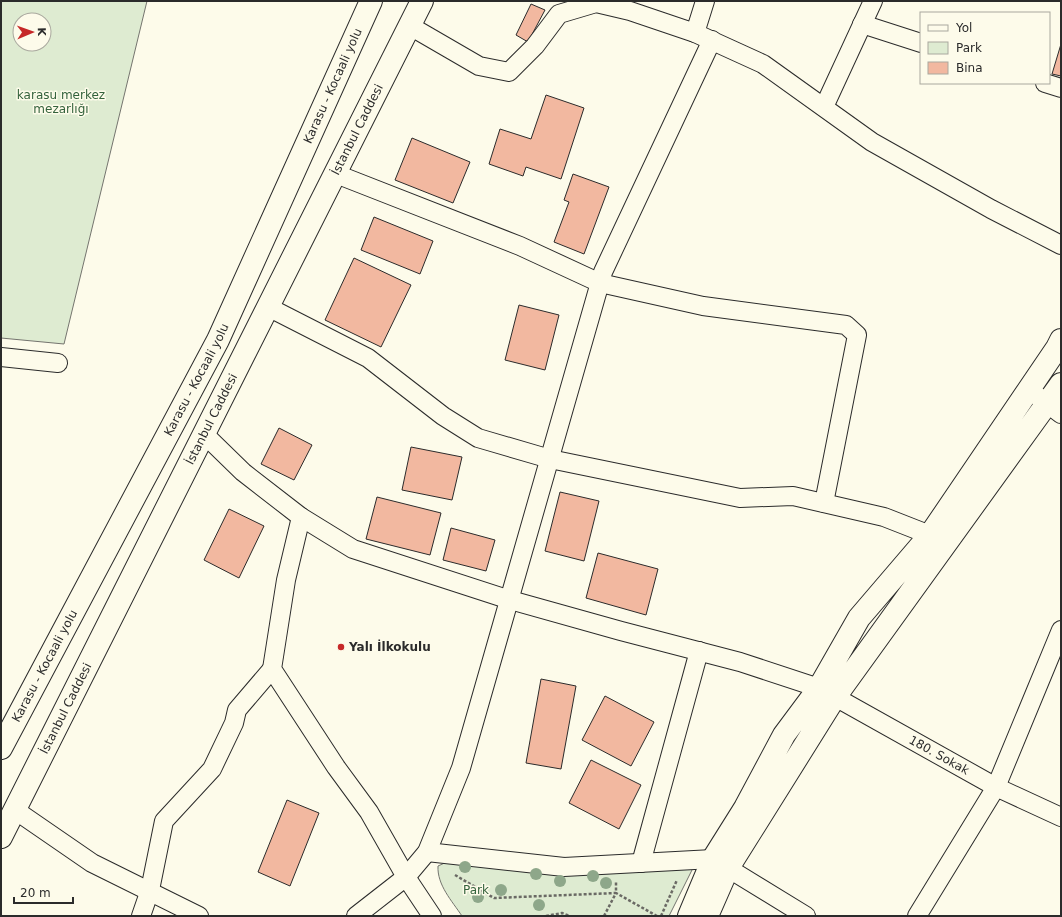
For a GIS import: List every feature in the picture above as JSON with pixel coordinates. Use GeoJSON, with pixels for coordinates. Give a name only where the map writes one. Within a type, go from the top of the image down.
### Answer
{"type":"FeatureCollection","features":[{"type":"Feature","properties":{"kind":"main road","name":"Karasu - Kocaali yolu"},"geometry":{"type":"LineString","coordinates":[[1,748],[7,725],[218,340],[371,1]]}},
{"type":"Feature","properties":{"kind":"main road","name":"İstanbul Caddesi"},"geometry":{"type":"LineString","coordinates":[[1,837],[422,1]]}},
{"type":"Feature","properties":{"kind":"main road"},"geometry":{"type":"LineString","coordinates":[[827,692],[859,618],[930,535],[1061,340]]}},
{"type":"Feature","properties":{"kind":"main road"},"geometry":{"type":"LineString","coordinates":[[707,916],[721,864],[745,808],[784,735],[827,692],[1054,409],[1061,384]]}},
{"type":"Feature","properties":{"kind":"main road"},"geometry":{"type":"LineString","coordinates":[[689,916],[721,864]]}},
{"type":"Feature","properties":{"kind":"street"},"geometry":{"type":"LineString","coordinates":[[695,33],[705,1]]}},
{"type":"Feature","properties":{"kind":"street"},"geometry":{"type":"LineString","coordinates":[[824,107],[873,1]]}},
{"type":"Feature","properties":{"kind":"street"},"geometry":{"type":"LineString","coordinates":[[410,26],[479,66],[508,72],[535,46],[559,14],[596,3],[630,10],[695,33],[763,64],[872,142],[991,209],[1061,245]]}},
{"type":"Feature","properties":{"kind":"street"},"geometry":{"type":"LineString","coordinates":[[862,24],[920,43]]}},
{"type":"Feature","properties":{"kind":"street"},"geometry":{"type":"LineString","coordinates":[[356,916],[406,877],[425,854],[461,768],[603,272],[712,40]]}},
{"type":"Feature","properties":{"kind":"street"},"geometry":{"type":"LineString","coordinates":[[1048,84],[1061,88]]}},
{"type":"Feature","properties":{"kind":"street"},"geometry":{"type":"LineString","coordinates":[[336,174],[520,246],[600,282],[703,306],[846,326],[857,335],[824,503]]}},
{"type":"Feature","properties":{"kind":"street"},"geometry":{"type":"LineString","coordinates":[[268,307],[368,358],[443,416],[478,438],[550,459],[740,498],[794,496],[884,517],[930,535]]}},
{"type":"Feature","properties":{"kind":"street"},"geometry":{"type":"LineString","coordinates":[[1,357],[58,363]]}},
{"type":"Feature","properties":{"kind":"street"},"geometry":{"type":"LineString","coordinates":[[1028,389],[1054,409]]}},
{"type":"Feature","properties":{"kind":"street","name":"180. Sokak"},"geometry":{"type":"LineString","coordinates":[[204,434],[243,472],[301,517],[353,549],[510,600],[740,662],[827,692],[996,787],[1061,817]]}},
{"type":"Feature","properties":{"kind":"street"},"geometry":{"type":"LineString","coordinates":[[141,916],[150,890],[164,821],[212,769],[234,723],[236,710],[272,668],[286,580],[301,517]]}},
{"type":"Feature","properties":{"kind":"street"},"geometry":{"type":"LineString","coordinates":[[917,916],[996,787],[1061,630]]}},
{"type":"Feature","properties":{"kind":"street"},"geometry":{"type":"LineString","coordinates":[[641,863],[699,651]]}},
{"type":"Feature","properties":{"kind":"street"},"geometry":{"type":"LineString","coordinates":[[272,668],[336,767],[369,812],[406,877],[432,916]]}},
{"type":"Feature","properties":{"kind":"street"},"geometry":{"type":"LineString","coordinates":[[15,810],[92,863],[150,890],[199,916]]}},
{"type":"Feature","properties":{"kind":"street"},"geometry":{"type":"LineString","coordinates":[[425,854],[564,867],[641,863],[721,864],[806,916]]}},
{"type":"Feature","properties":{"kind":"path"},"geometry":{"type":"LineString","coordinates":[[425,854],[494,898],[616,893],[656,916]]}},
{"type":"Feature","properties":{"kind":"path"},"geometry":{"type":"LineString","coordinates":[[604,916],[616,893],[617,864]]}},
{"type":"Feature","properties":{"kind":"path"},"geometry":{"type":"LineString","coordinates":[[661,916],[678,880],[670,879]]}},
{"type":"Feature","properties":{"kind":"path"},"geometry":{"type":"LineString","coordinates":[[546,916],[562,913],[570,916]]}},
{"type":"Feature","properties":{"kind":"green space","name":"karasu merkez mezarlığı"},"geometry":{"type":"Polygon","coordinates":[[[1,1],[147,1],[64,344],[1,338],[1,1]]]}},
{"type":"Feature","properties":{"kind":"green space","name":"Park"},"geometry":{"type":"Polygon","coordinates":[[[449,861],[693,868],[669,916],[462,916],[446,892],[438,873],[438,866],[449,861]]]}},
{"type":"Feature","properties":{"kind":"building"},"geometry":{"type":"Polygon","coordinates":[[[531,4],[545,10],[528,42],[516,35],[531,4]]]}},
{"type":"Feature","properties":{"kind":"building"},"geometry":{"type":"Polygon","coordinates":[[[1061,44],[1061,76],[1052,74],[1061,44]]]}},
{"type":"Feature","properties":{"kind":"building"},"geometry":{"type":"Polygon","coordinates":[[[546,95],[584,108],[561,179],[526,167],[523,176],[489,164],[500,129],[531,139],[546,95]]]}},
{"type":"Feature","properties":{"kind":"building"},"geometry":{"type":"Polygon","coordinates":[[[412,138],[470,162],[453,203],[395,180],[412,138]]]}},
{"type":"Feature","properties":{"kind":"building"},"geometry":{"type":"Polygon","coordinates":[[[573,174],[609,187],[584,254],[554,242],[569,202],[564,200],[573,174]]]}},
{"type":"Feature","properties":{"kind":"building"},"geometry":{"type":"Polygon","coordinates":[[[374,217],[433,241],[420,274],[361,250],[374,217]]]}},
{"type":"Feature","properties":{"kind":"building"},"geometry":{"type":"Polygon","coordinates":[[[354,258],[411,285],[381,347],[325,320],[354,258]]]}},
{"type":"Feature","properties":{"kind":"building"},"geometry":{"type":"Polygon","coordinates":[[[519,305],[559,315],[545,370],[505,360],[519,305]]]}},
{"type":"Feature","properties":{"kind":"building"},"geometry":{"type":"Polygon","coordinates":[[[279,428],[312,445],[294,480],[261,464],[279,428]]]}},
{"type":"Feature","properties":{"kind":"building"},"geometry":{"type":"Polygon","coordinates":[[[411,447],[462,457],[452,500],[402,490],[411,447]]]}},
{"type":"Feature","properties":{"kind":"building"},"geometry":{"type":"Polygon","coordinates":[[[560,492],[599,501],[584,561],[545,551],[560,492]]]}},
{"type":"Feature","properties":{"kind":"building"},"geometry":{"type":"Polygon","coordinates":[[[377,497],[441,513],[430,555],[366,539],[377,497]]]}},
{"type":"Feature","properties":{"kind":"building"},"geometry":{"type":"Polygon","coordinates":[[[229,509],[264,526],[239,578],[204,560],[229,509]]]}},
{"type":"Feature","properties":{"kind":"building"},"geometry":{"type":"Polygon","coordinates":[[[451,528],[495,540],[486,571],[443,560],[451,528]]]}},
{"type":"Feature","properties":{"kind":"building"},"geometry":{"type":"Polygon","coordinates":[[[598,553],[658,569],[646,615],[586,598],[598,553]]]}},
{"type":"Feature","properties":{"kind":"building"},"geometry":{"type":"Polygon","coordinates":[[[541,679],[576,686],[561,769],[526,763],[541,679]]]}},
{"type":"Feature","properties":{"kind":"building"},"geometry":{"type":"Polygon","coordinates":[[[605,696],[654,722],[631,766],[582,740],[605,696]]]}},
{"type":"Feature","properties":{"kind":"building"},"geometry":{"type":"Polygon","coordinates":[[[591,760],[641,785],[619,829],[569,803],[591,760]]]}},
{"type":"Feature","properties":{"kind":"building"},"geometry":{"type":"Polygon","coordinates":[[[287,800],[319,813],[290,886],[258,872],[287,800]]]}},
{"type":"Feature","properties":{"kind":"place","name":"Yalı İlkokulu"},"geometry":{"type":"Point","coordinates":[341,647]}}]}
